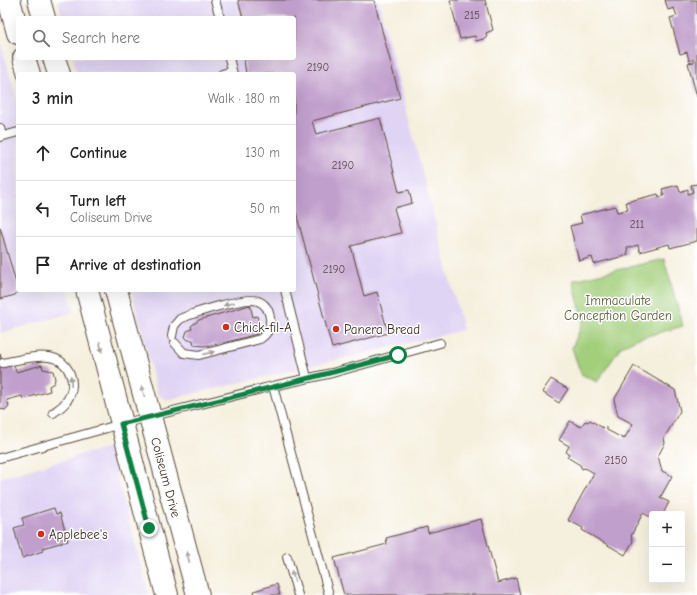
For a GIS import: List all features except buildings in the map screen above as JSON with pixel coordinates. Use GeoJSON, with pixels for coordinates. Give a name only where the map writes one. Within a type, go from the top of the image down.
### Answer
{"type":"FeatureCollection","features":[{"type":"Feature","properties":{"kind":"street"},"geometry":{"type":"LineString","coordinates":[[9,0],[16,26]]}},
{"type":"Feature","properties":{"kind":"street"},"geometry":{"type":"LineString","coordinates":[[39,0],[43,16]]}},
{"type":"Feature","properties":{"kind":"street"},"geometry":{"type":"LineString","coordinates":[[25,60],[28,72]]}},
{"type":"Feature","properties":{"kind":"street"},"geometry":{"type":"LineString","coordinates":[[55,60],[58,72]]}},
{"type":"Feature","properties":{"kind":"street"},"geometry":{"type":"LineString","coordinates":[[87,292],[167,595]]}},
{"type":"Feature","properties":{"kind":"street","name":"Coliseum Drive"},"geometry":{"type":"LineString","coordinates":[[117,292],[198,595]]}},
{"type":"Feature","properties":{"kind":"lane"},"geometry":{"type":"LineString","coordinates":[[215,0],[219,16]]}},
{"type":"Feature","properties":{"kind":"lane"},"geometry":{"type":"LineString","coordinates":[[229,60],[232,72]]}},
{"type":"Feature","properties":{"kind":"lane"},"geometry":{"type":"LineString","coordinates":[[0,128],[1,137],[16,133]]}},
{"type":"Feature","properties":{"kind":"lane"},"geometry":{"type":"LineString","coordinates":[[286,292],[307,378]]}},
{"type":"Feature","properties":{"kind":"lane"},"geometry":{"type":"LineString","coordinates":[[244,300],[259,301],[268,308],[270,327],[265,336],[260,339],[199,355],[184,353],[174,340],[174,326],[180,319],[244,300]]}},
{"type":"Feature","properties":{"kind":"lane"},"geometry":{"type":"LineString","coordinates":[[0,458],[150,416],[440,344]]}},
{"type":"Feature","properties":{"kind":"lane"},"geometry":{"type":"LineString","coordinates":[[3,363],[27,358],[42,357],[56,359],[66,365],[71,374],[71,392],[65,403],[53,413]]}},
{"type":"Feature","properties":{"kind":"lane"},"geometry":{"type":"LineString","coordinates":[[272,386],[329,595]]}},
{"type":"Feature","properties":{"kind":"lane"},"geometry":{"type":"LineString","coordinates":[[288,557],[298,595]]}},
{"type":"Feature","properties":{"kind":"shaded area"},"geometry":{"type":"Polygon","coordinates":[[[58,0],[378,0],[463,330],[167,400],[158,395],[132,292],[296,292],[296,72],[76,72],[74,60],[296,60],[296,16],[62,16],[58,0]]]}},
{"type":"Feature","properties":{"kind":"shaded area"},"geometry":{"type":"Polygon","coordinates":[[[0,38],[16,98],[16,292],[69,292],[74,312],[0,333],[0,38]]]}},
{"type":"Feature","properties":{"kind":"shaded area"},"geometry":{"type":"Polygon","coordinates":[[[109,447],[149,595],[0,595],[0,478],[109,447]]]}},
{"type":"Feature","properties":{"kind":"green space","name":"Immaculate Conception Garden"},"geometry":{"type":"Polygon","coordinates":[[[664,259],[683,326],[636,339],[621,347],[597,382],[581,374],[572,348],[583,322],[573,280],[664,259]]]}},
{"type":"Feature","properties":{"kind":"place","name":"Chick-fil-A"},"geometry":{"type":"Point","coordinates":[226,327]}},
{"type":"Feature","properties":{"kind":"place","name":"Panera Bread"},"geometry":{"type":"Point","coordinates":[336,329]}},
{"type":"Feature","properties":{"kind":"place","name":"Applebee's"},"geometry":{"type":"Point","coordinates":[41,534]}},
{"type":"Feature","properties":{"kind":"route"},"geometry":{"type":"LineString","coordinates":[[149,528],[121,424],[272,386],[332,373],[398,355]]}}]}
